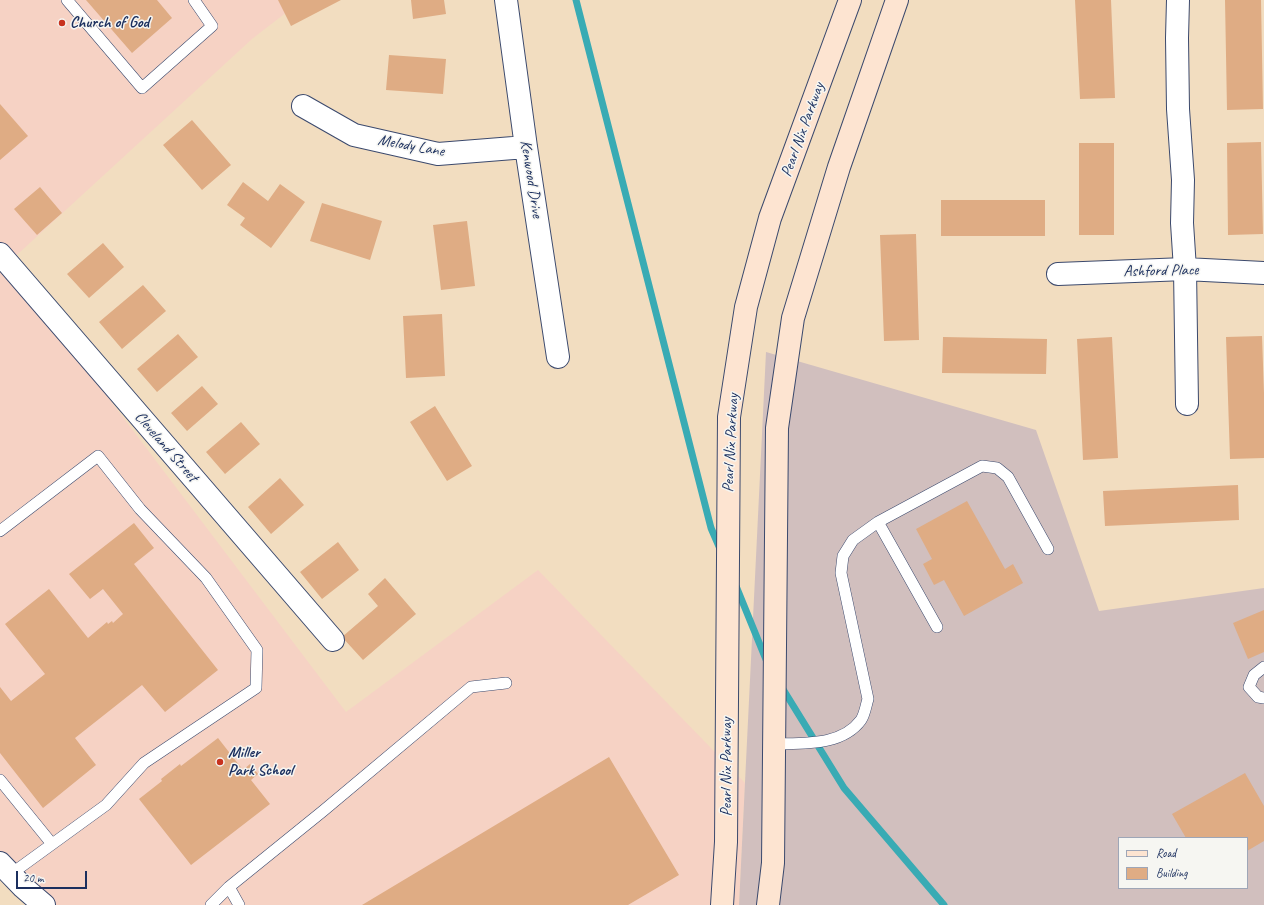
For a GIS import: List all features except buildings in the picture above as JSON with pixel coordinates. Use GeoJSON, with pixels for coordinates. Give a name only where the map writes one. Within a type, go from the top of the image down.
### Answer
{"type":"FeatureCollection","features":[{"type":"Feature","properties":{"kind":"main road","name":"Pearl Nix Parkway"},"geometry":{"type":"LineString","coordinates":[[722,905],[726,842],[729,417],[746,307],[770,218],[850,0]]}},
{"type":"Feature","properties":{"kind":"main road"},"geometry":{"type":"LineString","coordinates":[[768,905],[773,863],[778,428],[793,318],[839,167],[897,0]]}},
{"type":"Feature","properties":{"kind":"street","name":"Kenwood Drive"},"geometry":{"type":"LineString","coordinates":[[506,0],[526,147],[558,357]]}},
{"type":"Feature","properties":{"kind":"street"},"geometry":{"type":"LineString","coordinates":[[1178,0],[1178,109],[1183,180],[1182,223],[1185,269],[1187,404]]}},
{"type":"Feature","properties":{"kind":"street","name":"Melody Lane"},"geometry":{"type":"LineString","coordinates":[[304,106],[354,135],[438,154],[526,147]]}},
{"type":"Feature","properties":{"kind":"street","name":"Cleveland Street"},"geometry":{"type":"LineString","coordinates":[[0,254],[333,640]]}},
{"type":"Feature","properties":{"kind":"street","name":"Ashford Place"},"geometry":{"type":"LineString","coordinates":[[1058,274],[1185,269],[1264,273]]}},
{"type":"Feature","properties":{"kind":"street"},"geometry":{"type":"LineString","coordinates":[[5,869],[44,905]]}},
{"type":"Feature","properties":{"kind":"lane"},"geometry":{"type":"LineString","coordinates":[[67,0],[142,88],[212,26],[194,0]]}},
{"type":"Feature","properties":{"kind":"lane"},"geometry":{"type":"LineString","coordinates":[[0,531],[98,456],[140,509],[206,578],[257,650],[256,688],[144,763],[106,805],[52,844],[5,869]]}},
{"type":"Feature","properties":{"kind":"lane"},"geometry":{"type":"LineString","coordinates":[[774,744],[832,740],[853,729],[862,718],[868,699],[841,573],[843,556],[853,540],[878,522],[982,466],[997,468],[1008,477],[1048,549]]}},
{"type":"Feature","properties":{"kind":"lane"},"geometry":{"type":"LineString","coordinates":[[878,522],[937,627]]}},
{"type":"Feature","properties":{"kind":"lane"},"geometry":{"type":"LineString","coordinates":[[1264,667],[1254,675],[1249,687],[1258,697],[1264,698]]}},
{"type":"Feature","properties":{"kind":"lane"},"geometry":{"type":"LineString","coordinates":[[211,905],[229,887],[323,811],[470,687],[506,683]]}},
{"type":"Feature","properties":{"kind":"lane"},"geometry":{"type":"LineString","coordinates":[[0,780],[52,844]]}},
{"type":"Feature","properties":{"kind":"lane"},"geometry":{"type":"LineString","coordinates":[[229,887],[240,905]]}},
{"type":"Feature","properties":{"kind":"shaded area"},"geometry":{"type":"Polygon","coordinates":[[[0,0],[285,0],[292,8],[252,39],[7,264],[346,712],[538,570],[745,783],[739,905],[33,905],[0,876],[0,0]]]}},
{"type":"Feature","properties":{"kind":"shaded area"},"geometry":{"type":"Polygon","coordinates":[[[766,352],[1036,430],[1099,611],[1264,588],[1264,905],[739,905],[766,352]]]}},
{"type":"Feature","properties":{"kind":"waterway"},"geometry":{"type":"LineString","coordinates":[[576,0],[711,528],[721,551]]}},
{"type":"Feature","properties":{"kind":"waterway"},"geometry":{"type":"LineString","coordinates":[[736,586],[767,662]]}},
{"type":"Feature","properties":{"kind":"waterway"},"geometry":{"type":"LineString","coordinates":[[781,686],[844,788],[944,905]]}},
{"type":"Feature","properties":{"kind":"place","name":"Church of God"},"geometry":{"type":"Point","coordinates":[62,23]}},
{"type":"Feature","properties":{"kind":"place","name":"Miller Park School"},"geometry":{"type":"Point","coordinates":[220,762]}}]}
